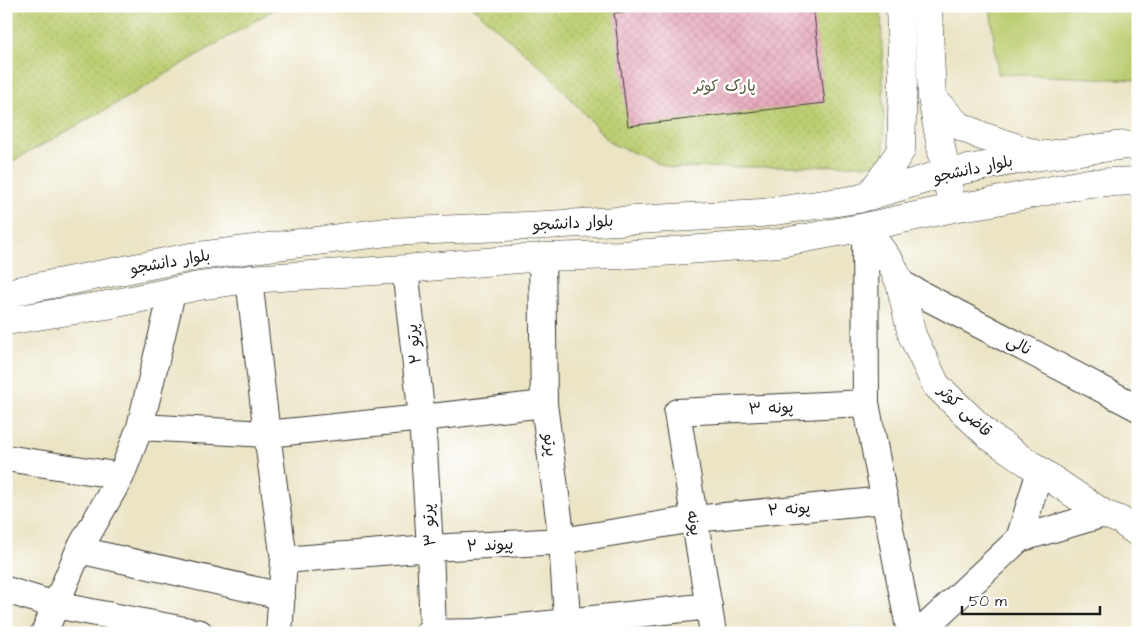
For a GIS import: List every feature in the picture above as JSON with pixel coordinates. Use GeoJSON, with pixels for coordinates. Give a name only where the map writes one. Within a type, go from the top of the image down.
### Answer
{"type":"FeatureCollection","features":[{"type":"Feature","properties":{"kind":"main road"},"geometry":{"type":"LineString","coordinates":[[869,196],[901,150],[903,81],[900,6]]}},
{"type":"Feature","properties":{"kind":"main road"},"geometry":{"type":"LineString","coordinates":[[928,6],[932,98],[953,208]]}},
{"type":"Feature","properties":{"kind":"main road"},"geometry":{"type":"LineString","coordinates":[[932,98],[958,125],[982,136],[1040,156]]}},
{"type":"Feature","properties":{"kind":"main road","name":"بلوار دانشجو"},"geometry":{"type":"LineString","coordinates":[[6,293],[191,257],[387,232],[762,213],[858,199],[946,173],[1040,156],[1125,145],[1138,147]]}},
{"type":"Feature","properties":{"kind":"main road","name":"بلوار دانشجو"},"geometry":{"type":"LineString","coordinates":[[6,321],[107,305],[199,286],[249,279],[405,269],[542,257],[621,255],[778,243],[1088,183],[1138,181]]}},
{"type":"Feature","properties":{"kind":"main road","name":"قاضی کوثر"},"geometry":{"type":"LineString","coordinates":[[865,227],[892,265],[900,283],[912,335],[936,384],[990,436],[1104,514],[1120,520],[1138,533]]}},
{"type":"Feature","properties":{"kind":"main road"},"geometry":{"type":"LineString","coordinates":[[191,257],[199,286]]}},
{"type":"Feature","properties":{"kind":"street"},"geometry":{"type":"LineString","coordinates":[[865,227],[866,403],[910,633]]}},
{"type":"Feature","properties":{"kind":"street","name":"پرتو"},"geometry":{"type":"LineString","coordinates":[[542,257],[544,404],[562,541],[567,627]]}},
{"type":"Feature","properties":{"kind":"street","name":"پرتو ۲"},"geometry":{"type":"LineString","coordinates":[[405,269],[422,418]]}},
{"type":"Feature","properties":{"kind":"street"},"geometry":{"type":"LineString","coordinates":[[249,279],[284,560],[279,633]]}},
{"type":"Feature","properties":{"kind":"street","name":"نالی"},"geometry":{"type":"LineString","coordinates":[[900,283],[1138,408]]}},
{"type":"Feature","properties":{"kind":"street"},"geometry":{"type":"LineString","coordinates":[[44,633],[79,550],[121,476],[140,427],[172,293]]}},
{"type":"Feature","properties":{"kind":"street","name":"پونه ۳"},"geometry":{"type":"LineString","coordinates":[[677,412],[866,403]]}},
{"type":"Feature","properties":{"kind":"street"},"geometry":{"type":"LineString","coordinates":[[140,427],[267,434],[544,404]]}},
{"type":"Feature","properties":{"kind":"street","name":"پونه"},"geometry":{"type":"LineString","coordinates":[[677,412],[713,633]]}},
{"type":"Feature","properties":{"kind":"street","name":"پرتو ۳"},"geometry":{"type":"LineString","coordinates":[[422,418],[433,632]]}},
{"type":"Feature","properties":{"kind":"street"},"geometry":{"type":"LineString","coordinates":[[6,458],[121,476]]}},
{"type":"Feature","properties":{"kind":"street"},"geometry":{"type":"LineString","coordinates":[[1019,539],[1040,472]]}},
{"type":"Feature","properties":{"kind":"street","name":"پونه ۲"},"geometry":{"type":"LineString","coordinates":[[694,519],[885,500]]}},
{"type":"Feature","properties":{"kind":"street"},"geometry":{"type":"LineString","coordinates":[[919,633],[1019,539],[1104,514]]}},
{"type":"Feature","properties":{"kind":"street","name":"پیوند ۲"},"geometry":{"type":"LineString","coordinates":[[284,560],[430,548],[562,541],[694,519]]}},
{"type":"Feature","properties":{"kind":"street"},"geometry":{"type":"LineString","coordinates":[[79,550],[282,596]]}},
{"type":"Feature","properties":{"kind":"street"},"geometry":{"type":"LineString","coordinates":[[6,590],[55,605],[200,633]]}},
{"type":"Feature","properties":{"kind":"street"},"geometry":{"type":"LineString","coordinates":[[428,633],[567,627],[709,606]]}},
{"type":"Feature","properties":{"kind":"green space"},"geometry":{"type":"Polygon","coordinates":[[[6,6],[280,6],[114,105],[6,165],[6,6]]]}},
{"type":"Feature","properties":{"kind":"green space","name":"پارک کوثر"},"geometry":{"type":"Polygon","coordinates":[[[471,6],[881,6],[885,165],[671,168],[610,143],[549,74],[471,6]]]}},
{"type":"Feature","properties":{"kind":"green space"},"geometry":{"type":"Polygon","coordinates":[[[990,6],[1138,6],[1138,80],[998,74],[990,6]]]}},
{"type":"Feature","properties":{"kind":"building"},"geometry":{"type":"Polygon","coordinates":[[[670,6],[813,6],[825,103],[628,126],[614,13],[670,6]]]}}]}
